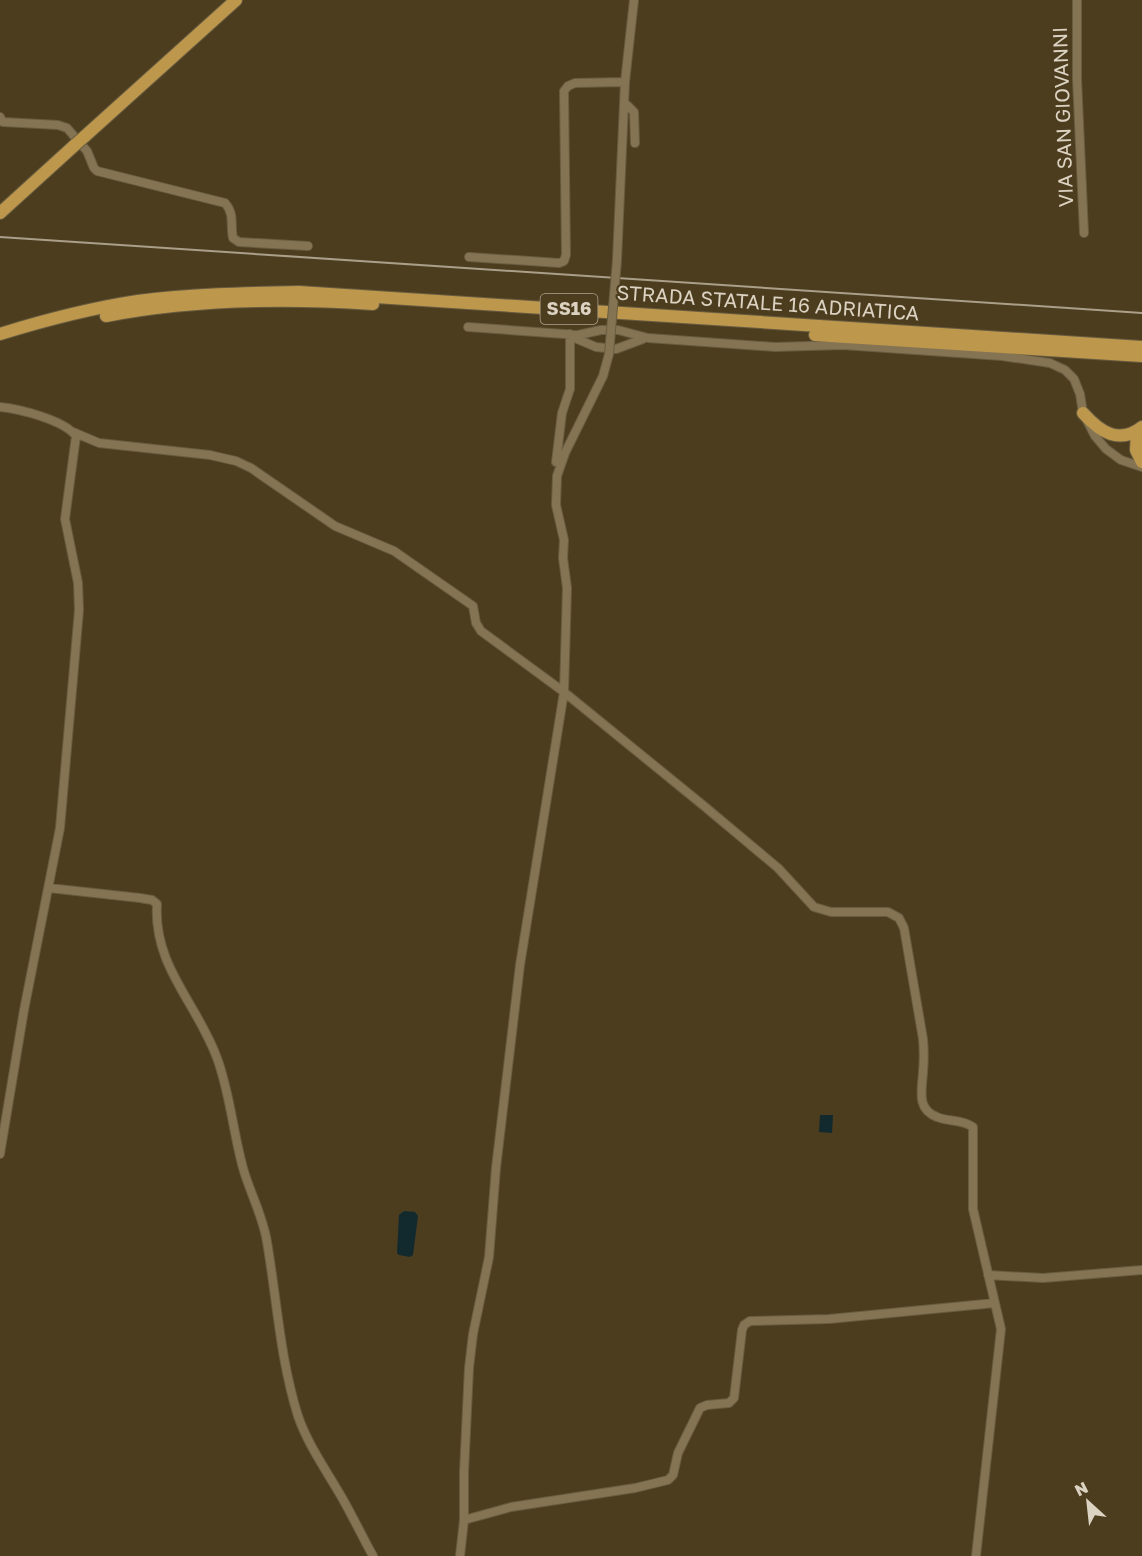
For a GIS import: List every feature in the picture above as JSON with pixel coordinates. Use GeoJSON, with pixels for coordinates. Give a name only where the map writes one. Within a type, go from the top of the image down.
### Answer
{"type":"FeatureCollection","features":[{"type":"Feature","properties":{"kind":"highway"},"geometry":{"type":"LineString","coordinates":[[0,213],[236,0]]}},
{"type":"Feature","properties":{"kind":"highway","name":"STRADA STATALE 16 ADRIATICA"},"geometry":{"type":"LineString","coordinates":[[0,334],[66,316],[138,301],[211,294],[308,292],[1142,347]]}},
{"type":"Feature","properties":{"kind":"highway","name":"STRADA STATALE 16 ADRIATICA"},"geometry":{"type":"LineString","coordinates":[[0,342],[69,323],[151,308],[288,300],[1142,356]]}},
{"type":"Feature","properties":{"kind":"highway"},"geometry":{"type":"LineString","coordinates":[[0,328],[67,310],[104,308]]}},
{"type":"Feature","properties":{"kind":"highway"},"geometry":{"type":"LineString","coordinates":[[1043,350],[1083,357],[1132,361],[1142,367]]}},
{"type":"Feature","properties":{"kind":"highway"},"geometry":{"type":"LineString","coordinates":[[1083,413],[1095,427],[1105,434],[1126,435],[1139,429]]}},
{"type":"Feature","properties":{"kind":"highway"},"geometry":{"type":"LineString","coordinates":[[1139,429],[1136,450],[1142,464]]}},
{"type":"Feature","properties":{"kind":"street"},"geometry":{"type":"LineString","coordinates":[[460,1556],[464,1520],[469,1368],[473,1334],[489,1257],[496,1168],[520,964],[564,692],[567,588],[563,558],[564,540],[556,492],[557,476],[599,384],[609,354],[625,82],[634,0]]}},
{"type":"Feature","properties":{"kind":"street","name":"VIA SAN GIOVANNI"},"geometry":{"type":"LineString","coordinates":[[1077,0],[1077,79],[1084,233]]}},
{"type":"Feature","properties":{"kind":"street"},"geometry":{"type":"LineString","coordinates":[[469,256],[559,263],[564,261],[566,255],[564,91],[575,83],[625,82]]}},
{"type":"Feature","properties":{"kind":"street"},"geometry":{"type":"LineString","coordinates":[[624,106],[627,105],[634,112],[634,143]]}},
{"type":"Feature","properties":{"kind":"street"},"geometry":{"type":"LineString","coordinates":[[0,117],[3,122],[58,125],[67,128],[87,151],[94,168],[98,171],[225,203],[232,217],[233,238],[240,242],[308,246]]}},
{"type":"Feature","properties":{"kind":"street"},"geometry":{"type":"LineString","coordinates":[[468,327],[578,335],[601,330],[618,330],[648,338],[775,347],[843,345],[1002,356],[1050,363],[1065,370],[1074,379],[1080,394],[1083,413],[1095,436],[1106,449],[1121,460],[1142,464]]}},
{"type":"Feature","properties":{"kind":"street"},"geometry":{"type":"LineString","coordinates":[[561,464],[556,462],[556,452],[562,413],[570,389],[567,334]]}},
{"type":"Feature","properties":{"kind":"street"},"geometry":{"type":"LineString","coordinates":[[567,334],[596,347],[616,349],[648,338]]}},
{"type":"Feature","properties":{"kind":"street"},"geometry":{"type":"LineString","coordinates":[[0,407],[14,408],[46,419],[99,443],[210,455],[236,461],[251,468],[335,526],[394,551],[473,606],[476,623],[481,631],[564,692],[766,858],[814,907],[831,912],[880,911],[895,914],[899,918],[904,928],[923,1039],[921,1098],[925,1109],[936,1117],[973,1127],[973,1209],[1001,1329],[976,1556]]}},
{"type":"Feature","properties":{"kind":"street"},"geometry":{"type":"LineString","coordinates":[[0,1154],[24,1010],[60,828],[79,610],[78,583],[65,519],[77,441],[73,432]]}},
{"type":"Feature","properties":{"kind":"street"},"geometry":{"type":"LineString","coordinates":[[49,888],[140,898],[152,900],[157,904],[157,928],[161,950],[170,971],[197,1015],[218,1058],[243,1167],[267,1240],[277,1318],[298,1417],[312,1448],[373,1556]]}},
{"type":"Feature","properties":{"kind":"street"},"geometry":{"type":"LineString","coordinates":[[988,1275],[1043,1278],[1142,1270]]}},
{"type":"Feature","properties":{"kind":"street"},"geometry":{"type":"LineString","coordinates":[[464,1520],[511,1507],[635,1488],[668,1480],[673,1475],[678,1453],[700,1408],[729,1402],[734,1398],[742,1330],[744,1324],[750,1321],[829,1319],[995,1303]]}},
{"type":"Feature","properties":{"kind":"water"},"geometry":{"type":"Polygon","coordinates":[[[820,1115],[833,1115],[832,1133],[819,1132],[820,1115]]]}},
{"type":"Feature","properties":{"kind":"water"},"geometry":{"type":"Polygon","coordinates":[[[404,1211],[415,1212],[418,1216],[413,1255],[410,1257],[397,1253],[399,1215],[404,1211]]]}},
{"type":"Feature","properties":{"kind":"railway"},"geometry":{"type":"LineString","coordinates":[[0,237],[1142,313]]}}]}
